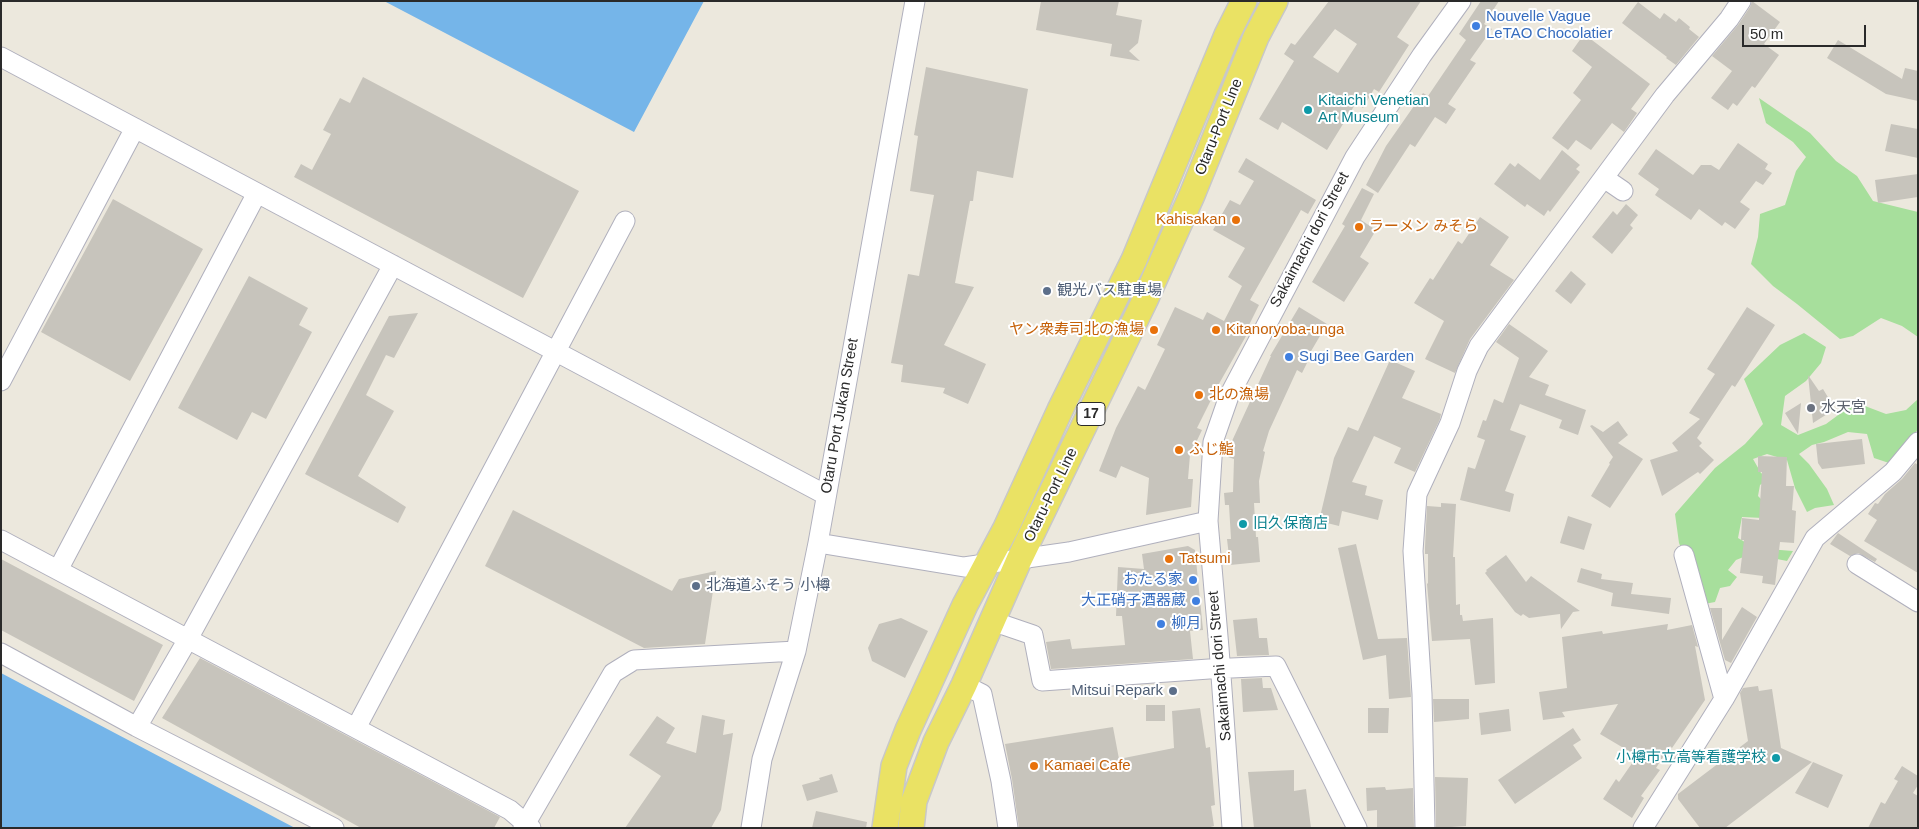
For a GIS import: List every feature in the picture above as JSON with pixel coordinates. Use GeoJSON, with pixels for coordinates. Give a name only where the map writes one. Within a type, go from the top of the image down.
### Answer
{"type":"FeatureCollection","features":[{"type":"Feature","properties":{"kind":"main road","name":"Otaru-Port Line"},"geometry":{"type":"LineString","coordinates":[[885,828],[894,766],[901,748],[965,605],[1006,528],[1060,410],[1134,260],[1227,35],[1244,1]]}},
{"type":"Feature","properties":{"kind":"main road","name":"Otaru-Port Line"},"geometry":{"type":"LineString","coordinates":[[910,828],[914,801],[936,742],[964,685],[1019,560],[1144,300],[1192,195],[1256,37],[1275,1]]}},
{"type":"Feature","properties":{"kind":"street","name":"Otaru Port Jukan Street"},"geometry":{"type":"LineString","coordinates":[[751,828],[762,759],[796,651],[818,543],[915,1]]}},
{"type":"Feature","properties":{"kind":"street","name":"Sakaimachi dori Street"},"geometry":{"type":"LineString","coordinates":[[1232,828],[1221,668],[1208,521],[1213,442],[1229,396],[1355,157],[1460,1]]}},
{"type":"Feature","properties":{"kind":"street"},"geometry":{"type":"LineString","coordinates":[[1425,828],[1422,694],[1413,551],[1417,494],[1450,423],[1467,371],[1479,346],[1665,95],[1741,1]]}},
{"type":"Feature","properties":{"kind":"street"},"geometry":{"type":"LineString","coordinates":[[1,57],[826,495]]}},
{"type":"Feature","properties":{"kind":"street"},"geometry":{"type":"LineString","coordinates":[[1,381],[135,128]]}},
{"type":"Feature","properties":{"kind":"street"},"geometry":{"type":"LineString","coordinates":[[1604,178],[1623,191]]}},
{"type":"Feature","properties":{"kind":"street"},"geometry":{"type":"LineString","coordinates":[[58,570],[257,193]]}},
{"type":"Feature","properties":{"kind":"street"},"geometry":{"type":"LineString","coordinates":[[356,728],[625,221]]}},
{"type":"Feature","properties":{"kind":"street"},"geometry":{"type":"LineString","coordinates":[[137,727],[188,640],[393,265]]}},
{"type":"Feature","properties":{"kind":"street"},"geometry":{"type":"LineString","coordinates":[[1643,828],[1724,699],[1815,538],[1893,472],[1918,442]]}},
{"type":"Feature","properties":{"kind":"street"},"geometry":{"type":"LineString","coordinates":[[818,543],[964,567],[1068,552],[1208,521]]}},
{"type":"Feature","properties":{"kind":"street"},"geometry":{"type":"LineString","coordinates":[[1,540],[510,810],[526,826],[613,673],[634,660],[796,651]]}},
{"type":"Feature","properties":{"kind":"street"},"geometry":{"type":"LineString","coordinates":[[1684,555],[1724,699]]}},
{"type":"Feature","properties":{"kind":"street"},"geometry":{"type":"LineString","coordinates":[[1857,564],[1918,602]]}},
{"type":"Feature","properties":{"kind":"street"},"geometry":{"type":"LineString","coordinates":[[992,621],[1034,635],[1042,681],[1221,668],[1276,666],[1357,828]]}},
{"type":"Feature","properties":{"kind":"street"},"geometry":{"type":"LineString","coordinates":[[1,652],[137,727],[334,828]]}},
{"type":"Feature","properties":{"kind":"street"},"geometry":{"type":"LineString","coordinates":[[964,685],[982,694],[1001,781],[1008,828]]}},
{"type":"Feature","properties":{"kind":"green space"},"geometry":{"type":"Polygon","coordinates":[[[1759,98],[1810,133],[1836,161],[1857,176],[1873,201],[1918,212],[1918,337],[1902,326],[1881,318],[1853,336],[1840,339],[1773,286],[1751,264],[1758,237],[1760,214],[1785,205],[1796,171],[1806,157],[1793,142],[1766,123],[1759,98]]]}},
{"type":"Feature","properties":{"kind":"green space"},"geometry":{"type":"Polygon","coordinates":[[[1804,333],[1826,347],[1821,363],[1806,381],[1785,396],[1781,425],[1798,435],[1826,424],[1849,407],[1865,406],[1886,414],[1906,410],[1918,399],[1918,429],[1902,452],[1889,463],[1874,458],[1867,434],[1848,432],[1812,445],[1799,454],[1809,464],[1827,489],[1834,505],[1815,508],[1807,512],[1795,488],[1787,460],[1767,454],[1753,459],[1761,473],[1769,478],[1760,485],[1758,496],[1767,505],[1763,518],[1742,517],[1738,538],[1755,548],[1793,551],[1787,561],[1767,557],[1746,556],[1736,560],[1728,570],[1737,577],[1730,586],[1720,588],[1715,602],[1704,604],[1679,543],[1675,514],[1715,468],[1745,444],[1763,424],[1744,379],[1780,345],[1804,333]]]}},
{"type":"Feature","properties":{"kind":"water"},"geometry":{"type":"Polygon","coordinates":[[[384,1],[704,1],[634,132],[384,1]]]}},
{"type":"Feature","properties":{"kind":"water"},"geometry":{"type":"Polygon","coordinates":[[[1,673],[295,828],[1,828],[1,673]]]}},
{"type":"Feature","properties":{"kind":"building"},"geometry":{"type":"Polygon","coordinates":[[[1041,1],[1119,1],[1116,15],[1142,20],[1138,43],[1129,51],[1140,61],[1110,56],[1112,44],[1036,30],[1041,1]]]}},
{"type":"Feature","properties":{"kind":"building"},"geometry":{"type":"Polygon","coordinates":[[[1329,1],[1421,1],[1397,37],[1409,45],[1379,92],[1374,89],[1363,108],[1356,103],[1327,150],[1282,122],[1278,130],[1259,119],[1294,61],[1284,54],[1291,43],[1295,45],[1329,1]],[[1335,29],[1313,57],[1338,73],[1357,44],[1335,29]]]}},
{"type":"Feature","properties":{"kind":"building"},"geometry":{"type":"Polygon","coordinates":[[[1481,1],[1499,1],[1484,24],[1492,29],[1470,60],[1476,63],[1448,104],[1456,109],[1446,124],[1435,117],[1415,147],[1410,144],[1378,193],[1366,185],[1386,146],[1423,93],[1428,96],[1466,40],[1459,34],[1481,1]]]}},
{"type":"Feature","properties":{"kind":"building"},"geometry":{"type":"Polygon","coordinates":[[[1752,1],[1780,22],[1764,44],[1779,55],[1755,88],[1752,86],[1737,106],[1733,103],[1728,110],[1711,98],[1732,71],[1712,56],[1738,25],[1752,1]]]}},
{"type":"Feature","properties":{"kind":"building"},"geometry":{"type":"Polygon","coordinates":[[[1638,2],[1660,19],[1664,13],[1676,22],[1679,18],[1699,37],[1676,65],[1622,23],[1638,2]]]}},
{"type":"Feature","properties":{"kind":"building"},"geometry":{"type":"Polygon","coordinates":[[[1584,34],[1650,84],[1631,109],[1637,113],[1624,132],[1612,123],[1591,150],[1576,140],[1568,150],[1552,138],[1581,100],[1573,93],[1592,67],[1572,51],[1584,34]]]}},
{"type":"Feature","properties":{"kind":"building"},"geometry":{"type":"Polygon","coordinates":[[[1838,40],[1902,79],[1905,68],[1918,71],[1918,101],[1886,94],[1827,58],[1838,40]]]}},
{"type":"Feature","properties":{"kind":"building"},"geometry":{"type":"Polygon","coordinates":[[[926,67],[1028,89],[1013,178],[977,171],[973,201],[970,201],[955,283],[974,287],[944,345],[986,364],[968,404],[943,393],[945,388],[901,382],[903,365],[891,363],[908,274],[919,276],[934,195],[910,191],[918,136],[914,135],[926,67]]]}},
{"type":"Feature","properties":{"kind":"building"},"geometry":{"type":"Polygon","coordinates":[[[363,77],[579,191],[523,298],[294,177],[301,164],[312,170],[331,134],[323,130],[340,98],[350,103],[363,77]]]}},
{"type":"Feature","properties":{"kind":"building"},"geometry":{"type":"Polygon","coordinates":[[[1891,124],[1918,129],[1918,158],[1885,151],[1891,124]]]}},
{"type":"Feature","properties":{"kind":"building"},"geometry":{"type":"Polygon","coordinates":[[[1738,143],[1768,164],[1765,169],[1772,173],[1763,185],[1756,181],[1740,202],[1750,209],[1735,229],[1725,222],[1722,226],[1699,209],[1691,220],[1655,195],[1659,189],[1638,174],[1656,149],[1693,175],[1701,165],[1711,165],[1719,170],[1738,143]]]}},
{"type":"Feature","properties":{"kind":"building"},"geometry":{"type":"Polygon","coordinates":[[[1562,150],[1580,165],[1576,169],[1580,172],[1550,212],[1548,210],[1544,216],[1527,204],[1525,207],[1494,184],[1510,163],[1515,167],[1518,163],[1540,180],[1562,150]]]}},
{"type":"Feature","properties":{"kind":"building"},"geometry":{"type":"Polygon","coordinates":[[[1246,158],[1316,200],[1308,214],[1301,210],[1250,300],[1259,305],[1244,335],[1246,336],[1197,428],[1202,430],[1190,455],[1188,479],[1193,479],[1191,507],[1146,515],[1149,478],[1121,466],[1116,478],[1099,471],[1116,428],[1138,386],[1145,390],[1165,349],[1157,345],[1175,307],[1203,320],[1207,312],[1224,321],[1242,286],[1228,277],[1245,248],[1213,230],[1230,200],[1240,205],[1254,181],[1238,172],[1246,158]]]}},
{"type":"Feature","properties":{"kind":"building"},"geometry":{"type":"Polygon","coordinates":[[[1918,174],[1918,197],[1878,203],[1875,180],[1918,174]]]}},
{"type":"Feature","properties":{"kind":"building"},"geometry":{"type":"Polygon","coordinates":[[[1362,188],[1374,194],[1361,220],[1376,230],[1360,257],[1369,263],[1344,302],[1312,282],[1345,226],[1342,224],[1362,188]]]}},
{"type":"Feature","properties":{"kind":"building"},"geometry":{"type":"Polygon","coordinates":[[[113,199],[203,249],[130,381],[41,332],[113,199]]]}},
{"type":"Feature","properties":{"kind":"building"},"geometry":{"type":"Polygon","coordinates":[[[1626,204],[1638,215],[1630,225],[1633,228],[1612,254],[1592,237],[1613,211],[1617,215],[1626,204]]]}},
{"type":"Feature","properties":{"kind":"building"},"geometry":{"type":"Polygon","coordinates":[[[1480,217],[1509,237],[1490,265],[1514,280],[1470,339],[1455,373],[1425,359],[1444,321],[1414,303],[1430,278],[1433,280],[1458,241],[1462,244],[1480,217]]]}},
{"type":"Feature","properties":{"kind":"building"},"geometry":{"type":"Polygon","coordinates":[[[1571,271],[1586,284],[1571,304],[1555,291],[1571,271]]]}},
{"type":"Feature","properties":{"kind":"building"},"geometry":{"type":"Polygon","coordinates":[[[249,276],[308,308],[299,325],[312,332],[266,419],[252,412],[237,440],[178,408],[249,276]]]}},
{"type":"Feature","properties":{"kind":"building"},"geometry":{"type":"Polygon","coordinates":[[[1299,307],[1327,324],[1307,358],[1309,359],[1302,373],[1297,370],[1269,431],[1263,451],[1265,452],[1259,481],[1260,503],[1254,503],[1260,562],[1230,565],[1227,539],[1231,539],[1229,505],[1225,505],[1224,493],[1233,492],[1234,459],[1228,457],[1232,441],[1270,356],[1299,307]]]}},
{"type":"Feature","properties":{"kind":"building"},"geometry":{"type":"Polygon","coordinates":[[[1747,307],[1775,325],[1735,387],[1732,385],[1697,438],[1702,443],[1699,446],[1714,460],[1700,474],[1698,472],[1662,496],[1650,460],[1678,451],[1672,443],[1700,419],[1689,413],[1715,374],[1707,369],[1747,307]]]}},
{"type":"Feature","properties":{"kind":"building"},"geometry":{"type":"Polygon","coordinates":[[[418,313],[394,358],[386,355],[366,395],[394,411],[358,476],[406,507],[398,523],[305,474],[389,316],[418,313]]]}},
{"type":"Feature","properties":{"kind":"building"},"geometry":{"type":"Polygon","coordinates":[[[1509,324],[1548,351],[1529,377],[1549,385],[1545,395],[1586,410],[1578,435],[1559,428],[1562,420],[1520,404],[1510,430],[1526,436],[1505,491],[1514,494],[1510,512],[1460,500],[1468,467],[1475,469],[1485,440],[1477,437],[1483,420],[1486,421],[1494,399],[1503,403],[1519,358],[1496,342],[1509,324]]]}},
{"type":"Feature","properties":{"kind":"building"},"geometry":{"type":"Polygon","coordinates":[[[1390,360],[1415,371],[1402,398],[1441,414],[1440,419],[1415,472],[1394,463],[1401,448],[1374,436],[1352,482],[1367,486],[1365,495],[1383,500],[1378,520],[1342,511],[1339,526],[1319,521],[1334,458],[1348,427],[1358,431],[1390,360]]]}},
{"type":"Feature","properties":{"kind":"building"},"geometry":{"type":"Polygon","coordinates":[[[1808,375],[1819,391],[1823,389],[1832,404],[1828,406],[1832,411],[1813,423],[1808,375]]]}},
{"type":"Feature","properties":{"kind":"building"},"geometry":{"type":"Polygon","coordinates":[[[1801,403],[1798,434],[1785,413],[1801,403]]]}},
{"type":"Feature","properties":{"kind":"building"},"geometry":{"type":"Polygon","coordinates":[[[1618,421],[1628,435],[1618,443],[1643,459],[1610,508],[1591,496],[1613,457],[1590,426],[1592,425],[1603,432],[1618,421]]]}},
{"type":"Feature","properties":{"kind":"building"},"geometry":{"type":"Polygon","coordinates":[[[1862,439],[1865,464],[1822,469],[1818,463],[1816,444],[1862,439]]]}},
{"type":"Feature","properties":{"kind":"building"},"geometry":{"type":"Polygon","coordinates":[[[1758,456],[1787,457],[1786,486],[1794,486],[1792,510],[1796,511],[1794,543],[1780,542],[1775,585],[1762,583],[1763,576],[1740,573],[1744,540],[1741,540],[1742,518],[1759,520],[1762,472],[1758,472],[1758,456]]]}},
{"type":"Feature","properties":{"kind":"building"},"geometry":{"type":"Polygon","coordinates":[[[1915,463],[1918,465],[1918,573],[1864,541],[1877,520],[1868,514],[1875,503],[1878,504],[1885,494],[1902,479],[1915,463]]]}},
{"type":"Feature","properties":{"kind":"building"},"geometry":{"type":"Polygon","coordinates":[[[1441,503],[1456,504],[1453,557],[1455,557],[1456,605],[1460,604],[1460,615],[1462,615],[1463,621],[1493,618],[1495,683],[1475,685],[1470,639],[1432,641],[1427,584],[1428,554],[1425,554],[1427,506],[1441,507],[1441,503]]]}},
{"type":"Feature","properties":{"kind":"building"},"geometry":{"type":"Polygon","coordinates":[[[513,510],[672,591],[679,579],[716,571],[705,644],[644,648],[485,566],[513,510]]]}},
{"type":"Feature","properties":{"kind":"building"},"geometry":{"type":"Polygon","coordinates":[[[1568,516],[1592,524],[1584,550],[1560,543],[1568,516]]]}},
{"type":"Feature","properties":{"kind":"building"},"geometry":{"type":"Polygon","coordinates":[[[1838,533],[1877,559],[1875,562],[1858,553],[1850,556],[1830,544],[1838,533]]]}},
{"type":"Feature","properties":{"kind":"building"},"geometry":{"type":"Polygon","coordinates":[[[1356,544],[1378,639],[1407,638],[1411,697],[1389,699],[1386,655],[1363,660],[1338,548],[1356,544]]]}},
{"type":"Feature","properties":{"kind":"building"},"geometry":{"type":"Polygon","coordinates":[[[1188,546],[1195,550],[1203,630],[1190,631],[1193,659],[1051,669],[1046,642],[1070,639],[1072,649],[1125,645],[1122,616],[1116,616],[1118,567],[1144,569],[1142,554],[1188,546]]]}},
{"type":"Feature","properties":{"kind":"building"},"geometry":{"type":"Polygon","coordinates":[[[1506,555],[1526,582],[1531,576],[1580,611],[1573,612],[1561,629],[1560,614],[1529,618],[1515,612],[1485,573],[1486,570],[1506,555]]]}},
{"type":"Feature","properties":{"kind":"building"},"geometry":{"type":"Polygon","coordinates":[[[1,559],[163,645],[134,701],[1,630],[1,559]]]}},
{"type":"Feature","properties":{"kind":"building"},"geometry":{"type":"Polygon","coordinates":[[[1581,568],[1602,574],[1601,579],[1633,583],[1631,594],[1671,598],[1669,614],[1611,606],[1613,593],[1577,582],[1581,568]]]}},
{"type":"Feature","properties":{"kind":"building"},"geometry":{"type":"Polygon","coordinates":[[[1742,607],[1757,617],[1731,663],[1725,660],[1710,608],[1722,608],[1722,640],[1742,607]]]}},
{"type":"Feature","properties":{"kind":"building"},"geometry":{"type":"Polygon","coordinates":[[[901,618],[928,631],[905,678],[872,661],[868,648],[879,624],[901,618]]]}},
{"type":"Feature","properties":{"kind":"building"},"geometry":{"type":"Polygon","coordinates":[[[1257,618],[1259,638],[1267,638],[1269,655],[1237,656],[1233,620],[1257,618]]]}},
{"type":"Feature","properties":{"kind":"building"},"geometry":{"type":"Polygon","coordinates":[[[1668,624],[1667,630],[1692,625],[1698,647],[1695,646],[1705,700],[1672,748],[1670,746],[1656,768],[1660,770],[1641,796],[1644,798],[1632,818],[1603,799],[1616,779],[1619,782],[1637,756],[1600,734],[1618,704],[1562,712],[1565,717],[1543,720],[1539,692],[1567,688],[1562,637],[1602,631],[1603,634],[1668,624]]]}},
{"type":"Feature","properties":{"kind":"building"},"geometry":{"type":"Polygon","coordinates":[[[200,658],[500,817],[494,828],[361,828],[162,718],[200,658]]]}},
{"type":"Feature","properties":{"kind":"building"},"geometry":{"type":"Polygon","coordinates":[[[1262,678],[1263,688],[1271,688],[1278,710],[1243,712],[1241,679],[1262,678]]]}},
{"type":"Feature","properties":{"kind":"building","name":"小樽市立高等看護学校"},"geometry":{"type":"Polygon","coordinates":[[[1758,686],[1759,691],[1772,689],[1781,748],[1812,762],[1725,828],[1700,828],[1678,799],[1678,794],[1748,741],[1740,693],[1743,688],[1758,686]]]}},
{"type":"Feature","properties":{"kind":"building"},"geometry":{"type":"Polygon","coordinates":[[[1433,699],[1469,699],[1469,719],[1434,722],[1433,699]]]}},
{"type":"Feature","properties":{"kind":"building"},"geometry":{"type":"Polygon","coordinates":[[[1146,705],[1165,705],[1165,721],[1146,721],[1146,705]]]}},
{"type":"Feature","properties":{"kind":"building"},"geometry":{"type":"Polygon","coordinates":[[[1200,708],[1206,748],[1210,747],[1215,805],[1211,806],[1214,826],[1207,828],[1019,828],[1005,744],[1113,727],[1119,759],[1174,748],[1172,711],[1200,708]]]}},
{"type":"Feature","properties":{"kind":"building"},"geometry":{"type":"Polygon","coordinates":[[[1368,708],[1389,708],[1388,733],[1368,733],[1368,708]]]}},
{"type":"Feature","properties":{"kind":"building"},"geometry":{"type":"Polygon","coordinates":[[[1509,709],[1511,731],[1481,735],[1479,713],[1509,709]]]}},
{"type":"Feature","properties":{"kind":"building"},"geometry":{"type":"Polygon","coordinates":[[[702,715],[725,720],[723,735],[733,733],[721,810],[711,828],[625,828],[661,776],[629,755],[657,716],[675,728],[666,743],[696,753],[702,715]]]}},
{"type":"Feature","properties":{"kind":"building"},"geometry":{"type":"Polygon","coordinates":[[[1573,728],[1581,740],[1573,745],[1582,758],[1515,804],[1498,780],[1573,728]]]}},
{"type":"Feature","properties":{"kind":"building"},"geometry":{"type":"Polygon","coordinates":[[[1813,762],[1843,775],[1828,808],[1795,793],[1813,762]]]}},
{"type":"Feature","properties":{"kind":"building"},"geometry":{"type":"Polygon","coordinates":[[[1902,766],[1918,776],[1918,785],[1913,793],[1918,796],[1918,828],[1868,828],[1881,802],[1885,804],[1898,781],[1894,779],[1902,766]]]}},
{"type":"Feature","properties":{"kind":"building"},"geometry":{"type":"Polygon","coordinates":[[[1294,770],[1294,791],[1306,789],[1311,828],[1254,828],[1248,772],[1294,770]]]}},
{"type":"Feature","properties":{"kind":"building"},"geometry":{"type":"Polygon","coordinates":[[[832,774],[838,792],[807,801],[802,785],[820,780],[819,778],[832,774]]]}},
{"type":"Feature","properties":{"kind":"building"},"geometry":{"type":"Polygon","coordinates":[[[1435,777],[1468,778],[1466,826],[1436,828],[1435,777]]]}},
{"type":"Feature","properties":{"kind":"building"},"geometry":{"type":"Polygon","coordinates":[[[1385,787],[1386,790],[1413,788],[1414,828],[1377,828],[1377,810],[1367,811],[1366,788],[1385,787]]]}},
{"type":"Feature","properties":{"kind":"building"},"geometry":{"type":"Polygon","coordinates":[[[816,811],[867,822],[866,828],[812,828],[816,811]]]}},
{"type":"Feature","properties":{"kind":"place","name":"Nouvelle Vague LeTAO Chocolatier"},"geometry":{"type":"Point","coordinates":[1476,26]}},
{"type":"Feature","properties":{"kind":"place","name":"Kitaichi Venetian Art Museum"},"geometry":{"type":"Point","coordinates":[1308,110]}},
{"type":"Feature","properties":{"kind":"place","name":"Kahisakan"},"geometry":{"type":"Point","coordinates":[1236,220]}},
{"type":"Feature","properties":{"kind":"place","name":"ラーメン みそら"},"geometry":{"type":"Point","coordinates":[1359,227]}},
{"type":"Feature","properties":{"kind":"place","name":"観光バス駐車場"},"geometry":{"type":"Point","coordinates":[1047,291]}},
{"type":"Feature","properties":{"kind":"place","name":"ヤン衆寿司北の漁場"},"geometry":{"type":"Point","coordinates":[1154,330]}},
{"type":"Feature","properties":{"kind":"place","name":"Kitanoryoba-unga"},"geometry":{"type":"Point","coordinates":[1216,330]}},
{"type":"Feature","properties":{"kind":"place","name":"Sugi Bee Garden"},"geometry":{"type":"Point","coordinates":[1289,357]}},
{"type":"Feature","properties":{"kind":"place","name":"北の漁場"},"geometry":{"type":"Point","coordinates":[1199,395]}},
{"type":"Feature","properties":{"kind":"place","name":"水天宮"},"geometry":{"type":"Point","coordinates":[1811,408]}},
{"type":"Feature","properties":{"kind":"place","name":"ふじ鮨"},"geometry":{"type":"Point","coordinates":[1179,450]}},
{"type":"Feature","properties":{"kind":"place","name":"旧久保商店"},"geometry":{"type":"Point","coordinates":[1243,524]}},
{"type":"Feature","properties":{"kind":"place","name":"Tatsumi"},"geometry":{"type":"Point","coordinates":[1169,559]}},
{"type":"Feature","properties":{"kind":"place","name":"おたる家"},"geometry":{"type":"Point","coordinates":[1193,580]}},
{"type":"Feature","properties":{"kind":"place","name":"北海道ふそう 小樽"},"geometry":{"type":"Point","coordinates":[696,586]}},
{"type":"Feature","properties":{"kind":"place","name":"大正硝子酒器蔵"},"geometry":{"type":"Point","coordinates":[1196,601]}},
{"type":"Feature","properties":{"kind":"place","name":"柳月"},"geometry":{"type":"Point","coordinates":[1161,624]}},
{"type":"Feature","properties":{"kind":"place","name":"Mitsui Repark"},"geometry":{"type":"Point","coordinates":[1173,691]}},
{"type":"Feature","properties":{"kind":"place","name":"小樽市立高等看護学校"},"geometry":{"type":"Point","coordinates":[1776,758]}},
{"type":"Feature","properties":{"kind":"place","name":"Kamaei Cafe"},"geometry":{"type":"Point","coordinates":[1034,766]}}]}
